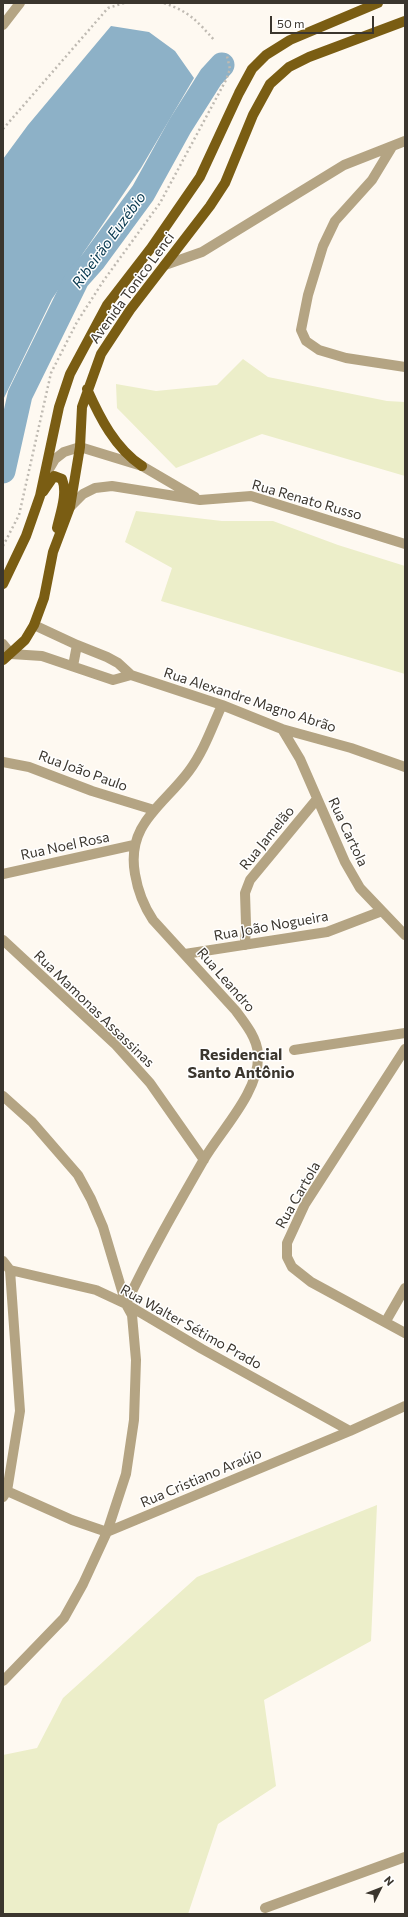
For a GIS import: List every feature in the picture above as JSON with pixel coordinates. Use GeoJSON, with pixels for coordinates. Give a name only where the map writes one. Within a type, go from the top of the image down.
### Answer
{"type":"FeatureCollection","features":[{"type":"Feature","properties":{"kind":"main road","name":"Avenida Tonico Lenci"},"geometry":{"type":"LineString","coordinates":[[3,584],[26,536],[40,496],[58,406],[70,374],[86,341],[107,305],[151,248],[200,177],[239,93],[252,69],[266,55],[290,40],[378,3]]}},
{"type":"Feature","properties":{"kind":"main road","name":"Avenida Tonico Lenci"},"geometry":{"type":"LineString","coordinates":[[7,657],[25,640],[34,625],[44,598],[53,552],[70,508],[80,447],[81,418],[87,389],[101,354],[116,329],[210,206],[225,183],[253,115],[270,84],[289,67],[309,57],[405,21]]}},
{"type":"Feature","properties":{"kind":"main road"},"geometry":{"type":"LineString","coordinates":[[87,389],[98,414],[119,446],[132,459],[142,466]]}},
{"type":"Feature","properties":{"kind":"main road"},"geometry":{"type":"LineString","coordinates":[[40,496],[51,478],[58,476],[62,479],[64,483],[63,501],[53,552]]}},
{"type":"Feature","properties":{"kind":"street"},"geometry":{"type":"LineString","coordinates":[[3,26],[20,3]]}},
{"type":"Feature","properties":{"kind":"street"},"geometry":{"type":"LineString","coordinates":[[165,265],[202,252],[344,165],[405,141]]}},
{"type":"Feature","properties":{"kind":"street"},"geometry":{"type":"LineString","coordinates":[[392,147],[372,180],[335,221],[323,246],[305,308],[301,330],[306,341],[319,350],[346,358],[405,367]]}},
{"type":"Feature","properties":{"kind":"street"},"geometry":{"type":"LineString","coordinates":[[43,478],[55,459],[64,452],[80,447],[142,466],[200,500]]}},
{"type":"Feature","properties":{"kind":"street","name":"Rua Renato Russo"},"geometry":{"type":"LineString","coordinates":[[70,508],[83,494],[95,488],[112,486],[200,500],[251,496],[405,544]]}},
{"type":"Feature","properties":{"kind":"street"},"geometry":{"type":"LineString","coordinates":[[34,625],[113,660],[131,675]]}},
{"type":"Feature","properties":{"kind":"street"},"geometry":{"type":"LineString","coordinates":[[3,644],[7,657],[42,656],[113,680],[131,675]]}},
{"type":"Feature","properties":{"kind":"street"},"geometry":{"type":"LineString","coordinates":[[73,666],[77,645]]}},
{"type":"Feature","properties":{"kind":"street","name":"Rua Alexandre Magno Abrão"},"geometry":{"type":"LineString","coordinates":[[131,675],[222,705],[282,729],[352,748],[405,767]]}},
{"type":"Feature","properties":{"kind":"street","name":"Rua Leandro"},"geometry":{"type":"LineString","coordinates":[[126,1304],[153,1248],[204,1160],[246,1097],[255,1073],[258,1055],[256,1044],[248,1028],[236,1011],[153,920],[143,905],[133,864],[134,845],[137,835],[154,810],[189,772],[197,759],[222,705]]}},
{"type":"Feature","properties":{"kind":"street","name":"Rua Cartola"},"geometry":{"type":"LineString","coordinates":[[282,729],[300,759],[345,862],[360,888],[400,928],[405,935]]}},
{"type":"Feature","properties":{"kind":"street","name":"Rua João Paulo"},"geometry":{"type":"LineString","coordinates":[[3,762],[29,767],[92,791],[154,810]]}},
{"type":"Feature","properties":{"kind":"street","name":"Rua Jamelão"},"geometry":{"type":"LineString","coordinates":[[245,945],[246,888],[250,880],[317,799]]}},
{"type":"Feature","properties":{"kind":"street","name":"Rua Noel Rosa"},"geometry":{"type":"LineString","coordinates":[[3,874],[134,845]]}},
{"type":"Feature","properties":{"kind":"street","name":"Rua João Nogueira"},"geometry":{"type":"LineString","coordinates":[[185,954],[327,932],[382,911]]}},
{"type":"Feature","properties":{"kind":"street","name":"Rua Mamonas Assassinas"},"geometry":{"type":"LineString","coordinates":[[3,940],[115,1044],[150,1083],[204,1160]]}},
{"type":"Feature","properties":{"kind":"street"},"geometry":{"type":"LineString","coordinates":[[294,1050],[405,1033]]}},
{"type":"Feature","properties":{"kind":"street","name":"Rua Cartola"},"geometry":{"type":"LineString","coordinates":[[405,1049],[305,1204],[287,1243],[287,1257],[292,1267],[302,1276],[386,1321],[405,1333]]}},
{"type":"Feature","properties":{"kind":"street"},"geometry":{"type":"LineString","coordinates":[[3,1096],[32,1122],[78,1175],[91,1199],[103,1227],[126,1304],[132,1315],[136,1360],[134,1420],[126,1474],[107,1532],[84,1584],[64,1618],[3,1681]]}},
{"type":"Feature","properties":{"kind":"street"},"geometry":{"type":"LineString","coordinates":[[3,1261],[10,1270],[20,1411],[5,1494],[107,1532]]}},
{"type":"Feature","properties":{"kind":"street","name":"Rua Walter Sétimo Prado"},"geometry":{"type":"LineString","coordinates":[[10,1270],[96,1290],[126,1304],[202,1350],[350,1431]]}},
{"type":"Feature","properties":{"kind":"street"},"geometry":{"type":"LineString","coordinates":[[386,1321],[405,1288]]}},
{"type":"Feature","properties":{"kind":"street","name":"Rua Cristiano Araújo"},"geometry":{"type":"LineString","coordinates":[[107,1532],[350,1431],[405,1406]]}},
{"type":"Feature","properties":{"kind":"street"},"geometry":{"type":"LineString","coordinates":[[265,1908],[405,1857]]}},
{"type":"Feature","properties":{"kind":"path"},"geometry":{"type":"LineString","coordinates":[[3,129],[108,8],[124,3]]}},
{"type":"Feature","properties":{"kind":"path"},"geometry":{"type":"LineString","coordinates":[[164,3],[182,9],[198,22],[215,41]]}},
{"type":"Feature","properties":{"kind":"path"},"geometry":{"type":"LineString","coordinates":[[226,80],[230,69],[227,56]]}},
{"type":"Feature","properties":{"kind":"green space"},"geometry":{"type":"Polygon","coordinates":[[[243,359],[268,377],[387,401],[405,402],[405,476],[262,434],[176,468],[117,408],[116,384],[156,391],[217,385],[243,359]]]}},
{"type":"Feature","properties":{"kind":"green space"},"geometry":{"type":"Polygon","coordinates":[[[136,511],[222,521],[273,521],[338,545],[405,566],[405,674],[161,601],[172,568],[125,542],[136,511]]]}},
{"type":"Feature","properties":{"kind":"green space"},"geometry":{"type":"Polygon","coordinates":[[[377,1505],[371,1641],[264,1700],[276,1786],[218,1824],[188,1914],[3,1914],[3,1755],[37,1748],[63,1698],[197,1577],[377,1505]]]}},
{"type":"Feature","properties":{"kind":"water"},"geometry":{"type":"Polygon","coordinates":[[[111,26],[149,32],[175,51],[194,78],[141,168],[52,299],[3,400],[3,159],[28,125],[111,26]]]}},
{"type":"Feature","properties":{"kind":"waterway","name":"Ribeirão Euzébio"},"geometry":{"type":"LineString","coordinates":[[3,471],[20,395],[77,279],[93,261],[143,193],[180,126],[211,77],[222,65]]}},
{"type":"Feature","properties":{"kind":"district","name":"Residencial Santo Antônio"},"geometry":{"type":"Point","coordinates":[241,1064]}}]}
